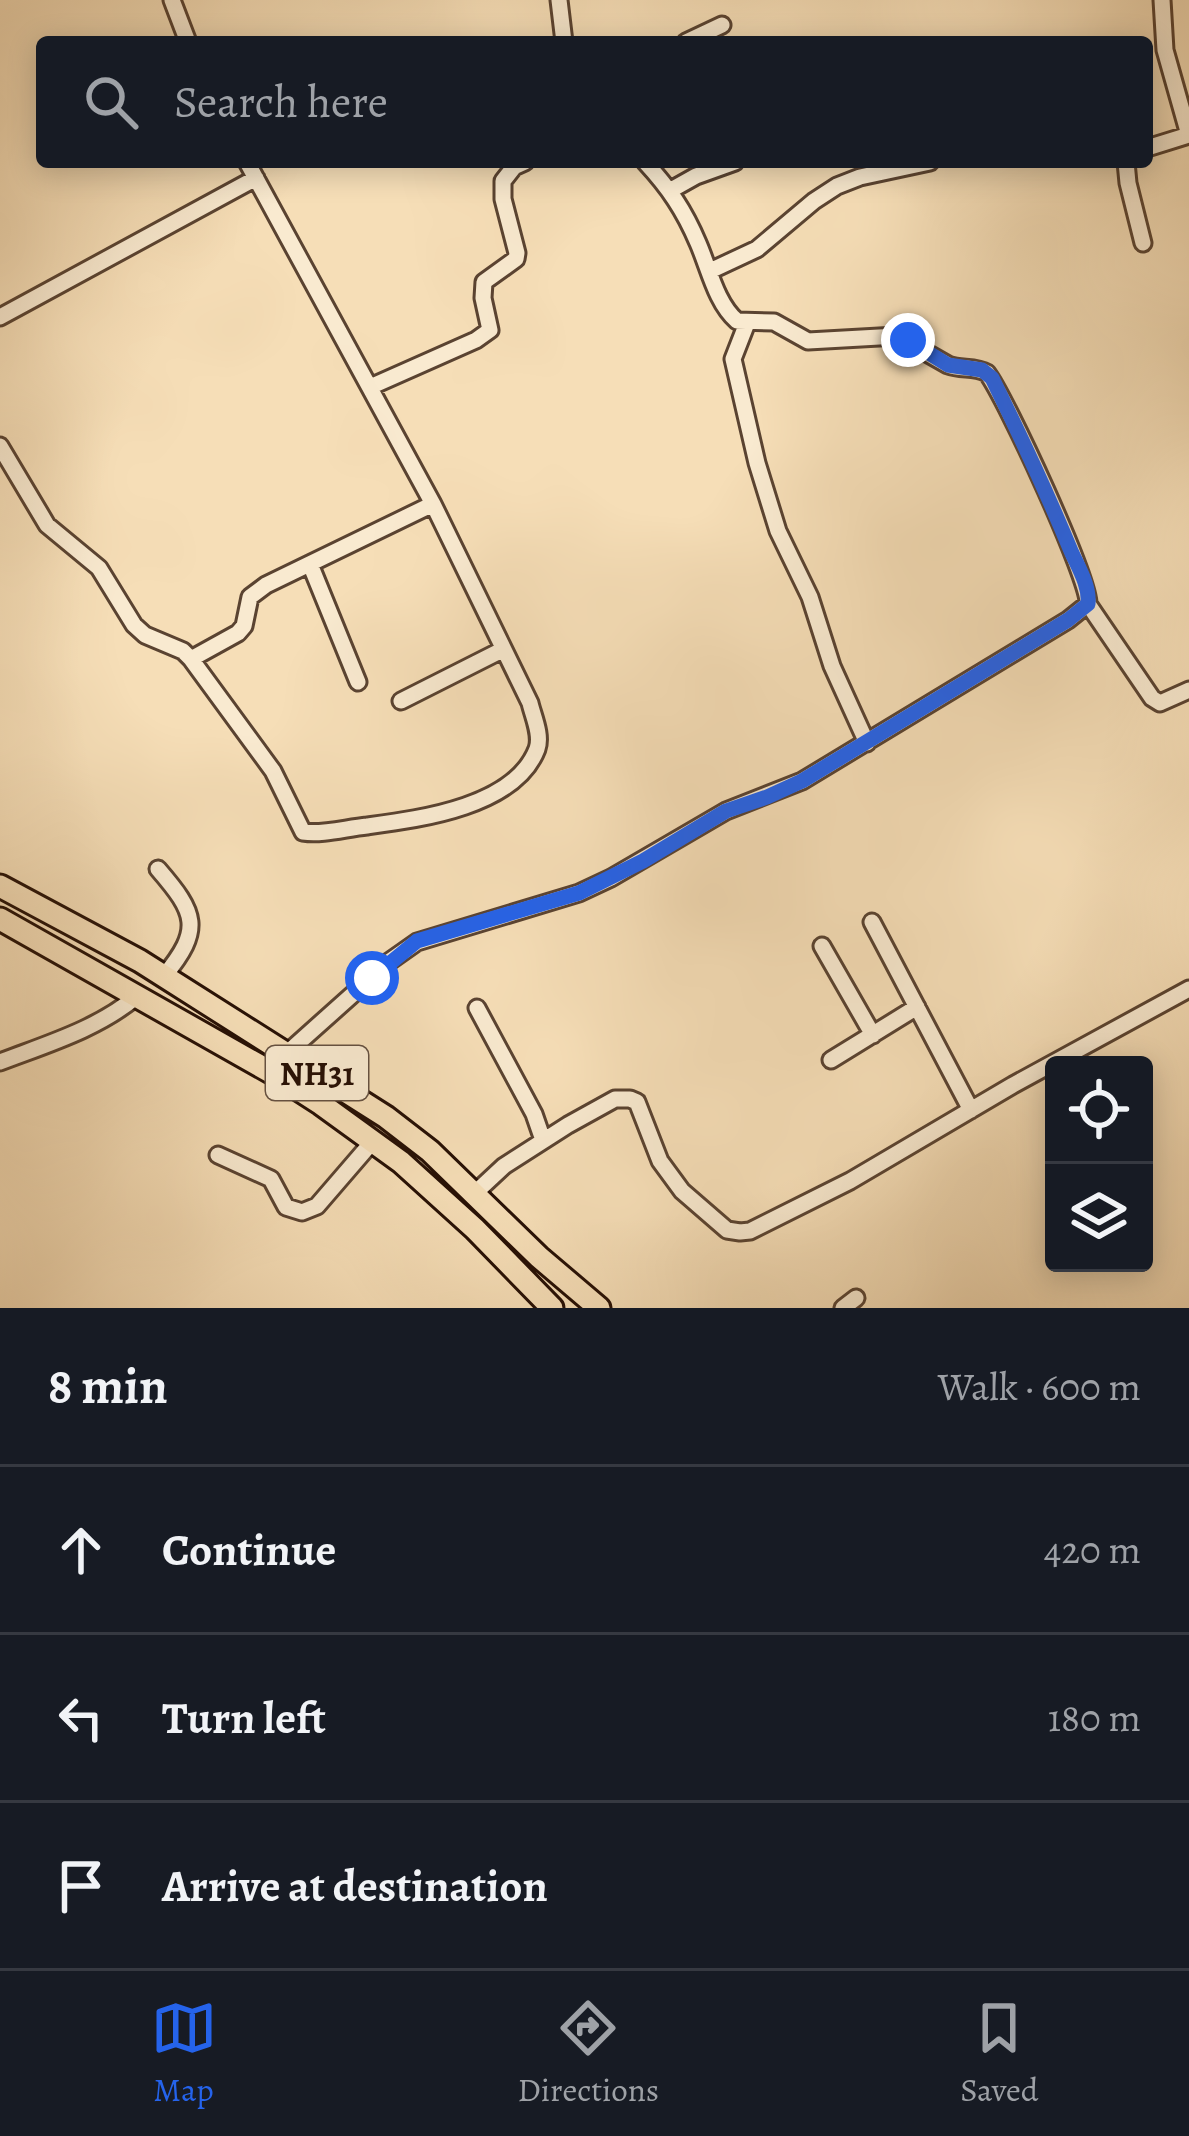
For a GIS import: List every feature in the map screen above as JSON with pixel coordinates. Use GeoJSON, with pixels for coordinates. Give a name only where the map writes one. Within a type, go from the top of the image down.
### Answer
{"type":"FeatureCollection","features":[{"type":"Feature","properties":{"kind":"highway","name":"NH31"},"geometry":{"type":"LineString","coordinates":[[0,886],[164,976],[279,1063],[450,1206],[552,1308]]}},
{"type":"Feature","properties":{"kind":"highway","name":"NH31"},"geometry":{"type":"LineString","coordinates":[[0,919],[137,996],[386,1117],[599,1308]]}},
{"type":"Feature","properties":{"kind":"street"},"geometry":{"type":"LineString","coordinates":[[172,0],[186,36]]}},
{"type":"Feature","properties":{"kind":"street"},"geometry":{"type":"LineString","coordinates":[[559,0],[563,36]]}},
{"type":"Feature","properties":{"kind":"street"},"geometry":{"type":"LineString","coordinates":[[1153,146],[1189,135],[1165,50],[1162,0]]}},
{"type":"Feature","properties":{"kind":"street"},"geometry":{"type":"LineString","coordinates":[[699,36],[722,25]]}},
{"type":"Feature","properties":{"kind":"street"},"geometry":{"type":"LineString","coordinates":[[0,446],[47,525],[99,568],[134,626],[183,650],[191,659],[273,771],[299,828],[308,834],[440,814],[479,800],[517,777],[537,748],[536,727],[518,676],[433,503],[250,168]]}},
{"type":"Feature","properties":{"kind":"street"},"geometry":{"type":"LineString","coordinates":[[370,387],[490,330],[484,282],[516,259],[517,253],[503,199],[503,181],[513,168]]}},
{"type":"Feature","properties":{"kind":"street"},"geometry":{"type":"LineString","coordinates":[[279,1063],[417,941],[579,893],[643,861],[726,811],[802,781],[1088,604],[1090,596],[1064,532],[987,373],[948,365],[897,336],[808,340],[774,322],[737,321],[729,314],[671,190],[651,168]]}},
{"type":"Feature","properties":{"kind":"street"},"geometry":{"type":"LineString","coordinates":[[671,190],[718,168]]}},
{"type":"Feature","properties":{"kind":"street"},"geometry":{"type":"LineString","coordinates":[[710,272],[757,249],[824,193],[860,177],[902,168]]}},
{"type":"Feature","properties":{"kind":"street"},"geometry":{"type":"LineString","coordinates":[[1127,168],[1143,243]]}},
{"type":"Feature","properties":{"kind":"street"},"geometry":{"type":"LineString","coordinates":[[0,317],[256,178]]}},
{"type":"Feature","properties":{"kind":"street"},"geometry":{"type":"LineString","coordinates":[[747,323],[733,358],[757,463],[778,531],[810,597],[832,666],[867,743]]}},
{"type":"Feature","properties":{"kind":"street"},"geometry":{"type":"LineString","coordinates":[[191,659],[238,633],[250,597],[257,591],[433,503]]}},
{"type":"Feature","properties":{"kind":"street"},"geometry":{"type":"LineString","coordinates":[[310,564],[358,682]]}},
{"type":"Feature","properties":{"kind":"street"},"geometry":{"type":"LineString","coordinates":[[1088,604],[1152,698],[1160,703],[1189,690]]}},
{"type":"Feature","properties":{"kind":"street"},"geometry":{"type":"LineString","coordinates":[[400,701],[502,650]]}},
{"type":"Feature","properties":{"kind":"street"},"geometry":{"type":"LineString","coordinates":[[158,868],[181,895],[191,924],[182,955],[164,976]]}},
{"type":"Feature","properties":{"kind":"street"},"geometry":{"type":"LineString","coordinates":[[872,922],[971,1110]]}},
{"type":"Feature","properties":{"kind":"street"},"geometry":{"type":"LineString","coordinates":[[822,946],[873,1034]]}},
{"type":"Feature","properties":{"kind":"street"},"geometry":{"type":"LineString","coordinates":[[476,1193],[543,1139],[615,1099],[630,1099],[637,1102],[660,1161],[682,1191],[720,1225],[740,1232],[813,1201],[1189,989]]}},
{"type":"Feature","properties":{"kind":"street"},"geometry":{"type":"LineString","coordinates":[[0,1062],[100,1022],[137,996]]}},
{"type":"Feature","properties":{"kind":"street"},"geometry":{"type":"LineString","coordinates":[[831,1060],[917,1007]]}},
{"type":"Feature","properties":{"kind":"street"},"geometry":{"type":"LineString","coordinates":[[477,1008],[543,1139]]}},
{"type":"Feature","properties":{"kind":"street"},"geometry":{"type":"LineString","coordinates":[[218,1155],[271,1179],[286,1207],[302,1212],[317,1206],[374,1141]]}},
{"type":"Feature","properties":{"kind":"route"},"geometry":{"type":"LineString","coordinates":[[372,978],[417,941],[579,893],[726,811],[802,781],[1088,604],[1090,596],[1064,532],[992,378],[982,370],[948,365],[908,340]]}}]}
